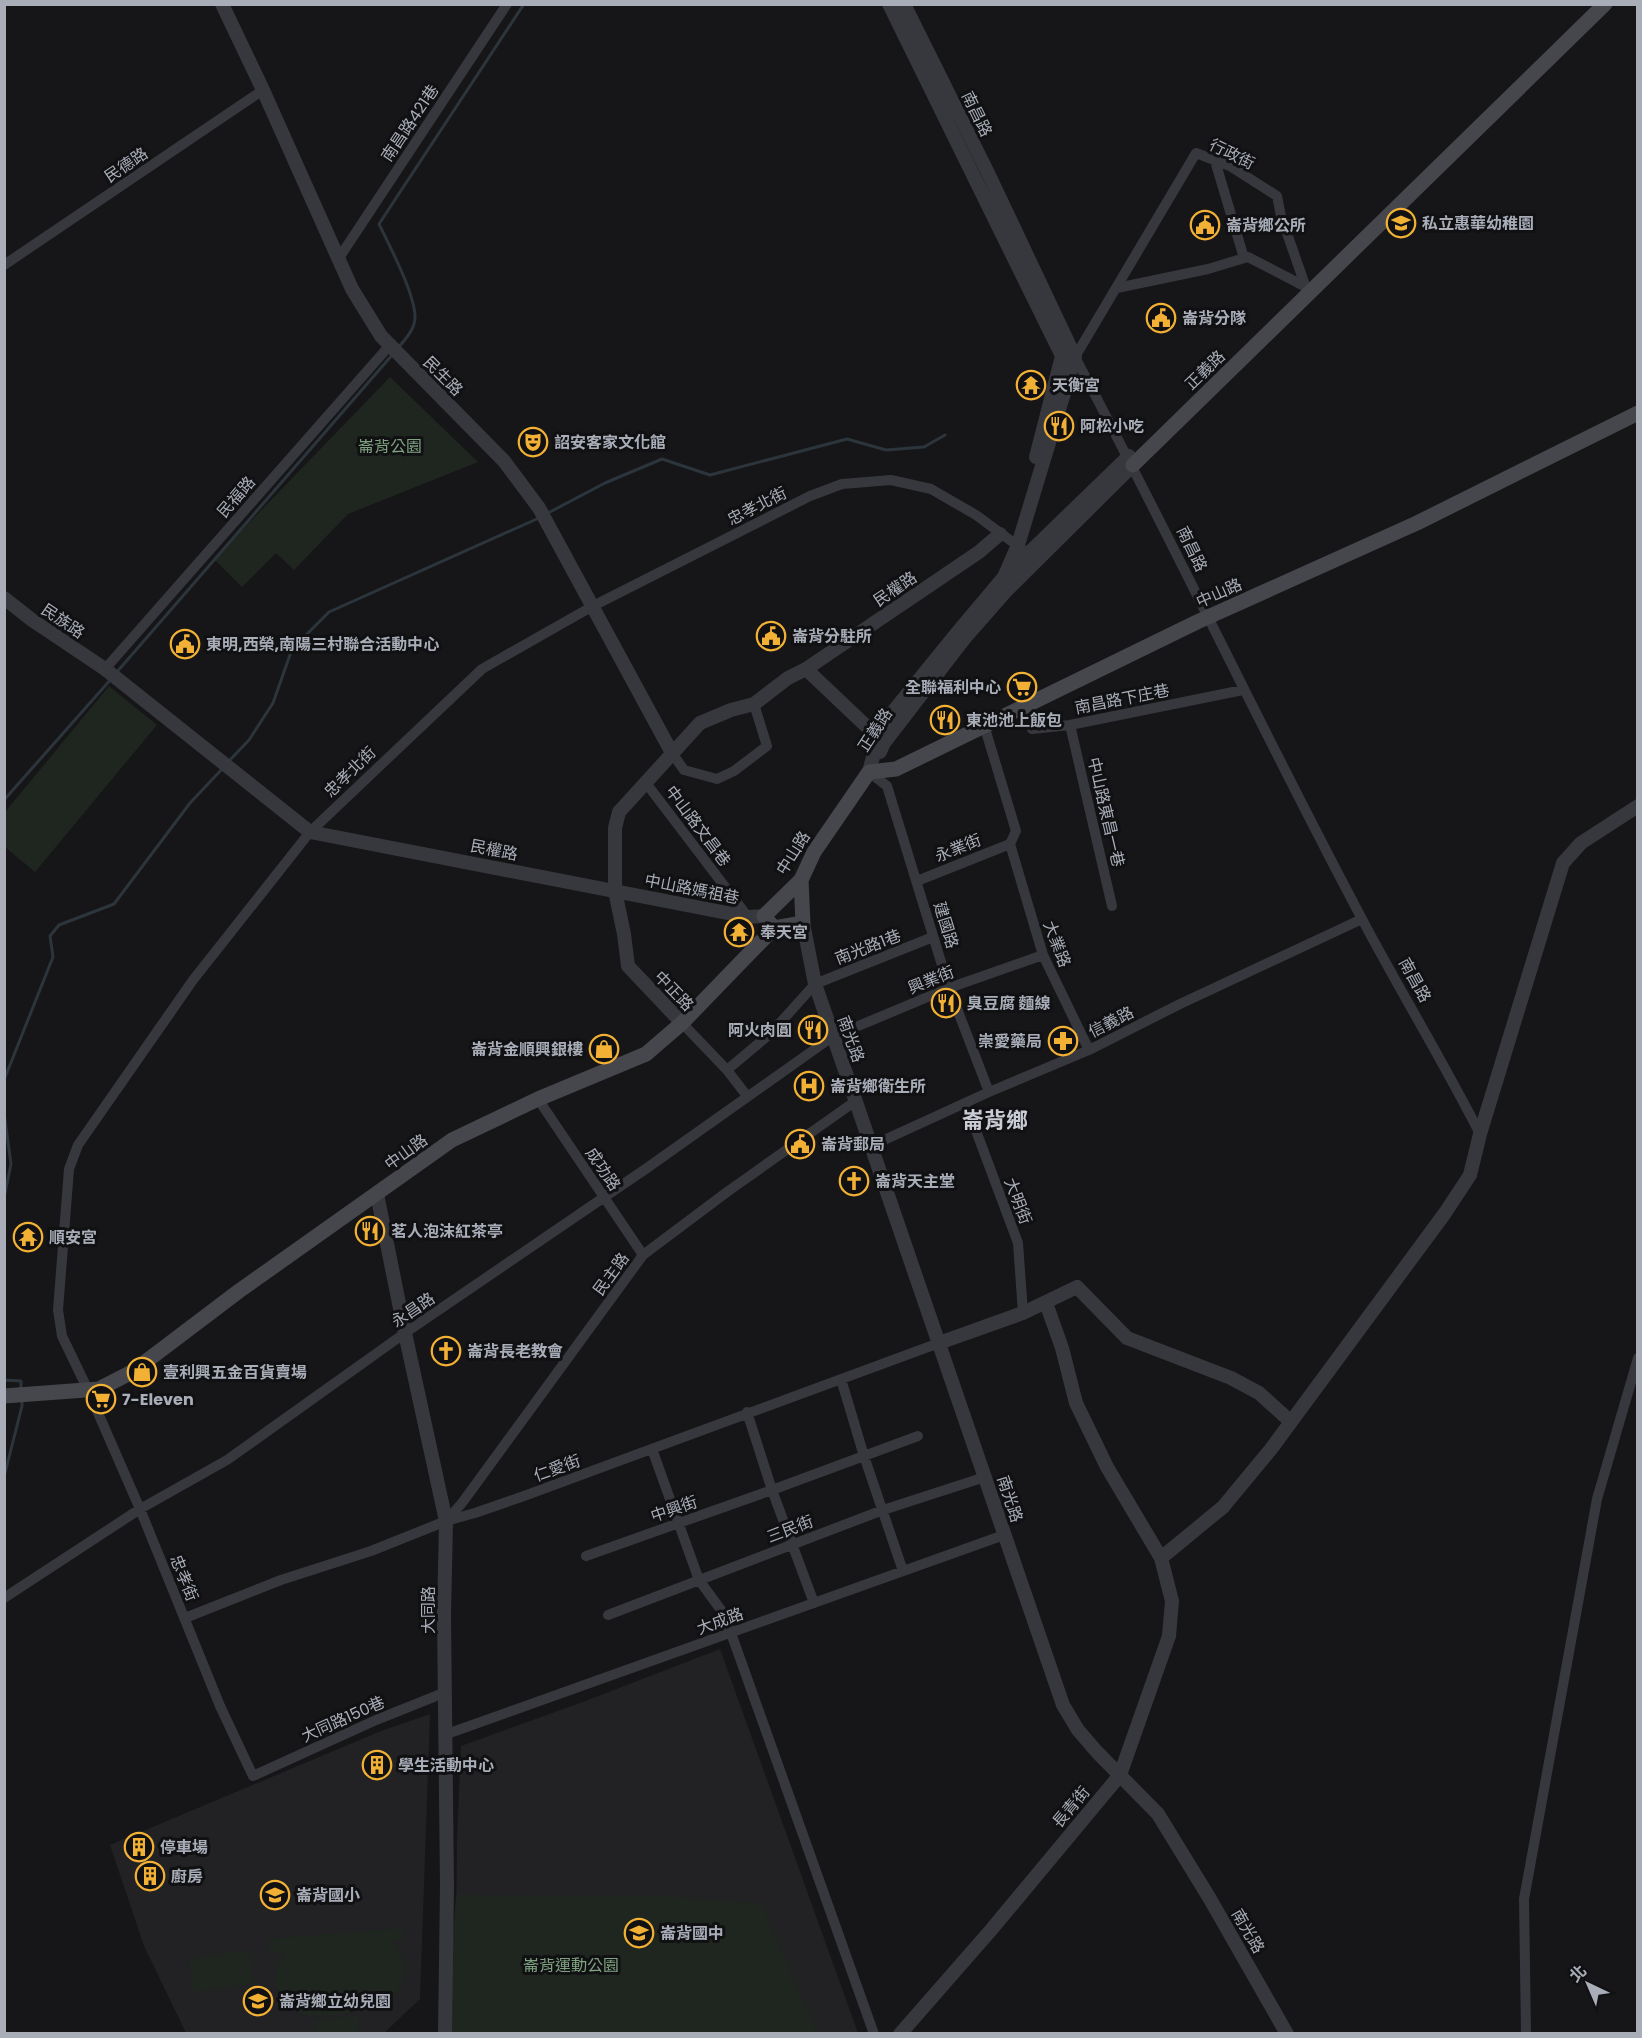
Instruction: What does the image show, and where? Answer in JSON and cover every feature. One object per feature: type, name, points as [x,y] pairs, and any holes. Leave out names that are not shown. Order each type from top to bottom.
[{"type":"main road","name":"正義路","points":[[1308,289],[1591,4]]},
{"type":"main road","name":"正義路","points":[[1131,460],[1605,4]]},
{"type":"main road","name":"中山路","points":[[764,916],[801,880],[814,852],[869,772],[896,769],[984,724],[1207,618],[1417,523],[1638,413]]},
{"type":"main road","points":[[764,916],[774,928],[803,923],[801,880]]},
{"type":"main road","name":"中山路","points":[[4,1396],[99,1389],[132,1372],[240,1291],[452,1140],[538,1099],[646,1054],[682,1023],[774,928]]},
{"type":"street","name":"民生路","points":[[222,4],[352,290],[381,336],[504,461],[539,508],[672,753]]},
{"type":"street","name":"南昌路421巷","points":[[339,258],[507,4]]},
{"type":"street","name":"南昌路","points":[[889,4],[1069,356],[1131,460],[1207,618],[1362,920],[1480,1134]]},
{"type":"street","name":"南昌路","points":[[904,4],[988,173],[1069,356]]},
{"type":"street","name":"民德路","points":[[4,265],[263,90]]},
{"type":"street","name":"行政街","points":[[1069,356],[1117,288],[1196,153],[1230,166],[1277,196],[1281,216],[1308,289]]},
{"type":"street","points":[[1215,161],[1244,258]]},
{"type":"street","points":[[1117,288],[1248,257],[1308,289]]},
{"type":"street","name":"民福路","points":[[105,669],[390,345]]},
{"type":"street","points":[[1005,583],[1027,553],[1069,356]]},
{"type":"street","name":"正義路","points":[[869,772],[881,741],[964,639],[1027,553],[1131,460]]},
{"type":"street","name":"忠孝北街","points":[[88,1390],[62,1336],[58,1310],[69,1169],[78,1145],[193,980],[310,832],[482,669],[593,606],[810,496],[842,484],[891,480],[931,489],[976,515],[1027,553]]},
{"type":"street","name":"民權路","points":[[105,669],[310,832],[615,891],[615,828],[619,812],[700,723],[731,710],[754,704],[788,678],[806,669],[979,552],[1000,534]]},
{"type":"street","name":"民族路","points":[[4,597],[32,620],[105,669]]},
{"type":"street","points":[[806,669],[881,741]]},
{"type":"street","name":"南昌路下庄巷","points":[[1023,706],[1032,729],[1070,725],[1244,690]]},
{"type":"street","points":[[672,753],[684,770],[717,779],[734,771],[766,746],[754,704]]},
{"type":"street","name":"大業路","points":[[984,724],[1016,831],[1010,844],[1043,955],[1089,1050]]},
{"type":"street","name":"中山路東昌一巷","points":[[1070,725],[1112,906]]},
{"type":"street","name":"建國路","points":[[869,772],[887,786],[949,988],[989,1092]]},
{"type":"street","name":"中山路文昌巷","points":[[646,783],[748,917]]},
{"type":"street","points":[[1161,1557],[1223,1507],[1271,1449],[1470,1175],[1480,1134],[1563,863],[1581,843],[1638,806]]},
{"type":"street","name":"永業街","points":[[917,881],[1010,844]]},
{"type":"street","name":"中山路媽祖巷","points":[[615,891],[748,917],[764,916]]},
{"type":"street","name":"中正路","points":[[615,891],[628,966],[727,1070],[747,1096]]},
{"type":"street","name":"信義路","points":[[871,1146],[989,1092],[1089,1050],[1180,1004],[1362,920]]},
{"type":"street","name":"南光路","points":[[803,923],[814,984],[1063,1705],[1078,1730],[1097,1752],[1158,1814],[1216,1908],[1287,2034]]},
{"type":"street","name":"南光路1巷","points":[[814,984],[933,937]]},
{"type":"street","name":"興業街","points":[[832,1036],[949,988],[1043,955]]},
{"type":"street","points":[[727,1070],[771,1033],[814,984]]},
{"type":"street","name":"永昌路","points":[[4,1598],[140,1509],[227,1460],[405,1333],[604,1198],[832,1036]]},
{"type":"street","name":"成功路","points":[[538,1099],[643,1255]]},
{"type":"street","name":"民主路","points":[[446,1521],[462,1503],[643,1255],[856,1102]]},
{"type":"street","name":"大明街","points":[[966,1104],[1018,1243],[1023,1313]]},
{"type":"street","name":"大同路","points":[[377,1194],[446,1521],[446,2034]]},
{"type":"street","points":[[939,1343],[1023,1313],[1077,1287],[1127,1338],[1231,1377],[1259,1393],[1290,1421]]},
{"type":"street","name":"長青街","points":[[900,2034],[991,1930],[1120,1775],[1169,1636],[1172,1601],[1161,1557],[1107,1467],[1076,1403],[1062,1348],[1047,1303]]},
{"type":"street","name":"仁愛街","points":[[185,1618],[280,1581],[371,1551],[446,1521],[475,1513],[939,1343]]},
{"type":"street","points":[[1526,2034],[1524,1899],[1597,1499],[1638,1358]]},
{"type":"street","points":[[841,1379],[903,1571]]},
{"type":"street","name":"忠孝街","points":[[88,1390],[140,1509],[220,1706],[253,1776]]},
{"type":"street","points":[[747,1413],[772,1490],[814,1603]]},
{"type":"street","points":[[772,1490],[918,1436]]},
{"type":"street","points":[[652,1449],[699,1580],[721,1610],[731,1633],[874,2034]]},
{"type":"street","name":"三民街","points":[[608,1615],[883,1510],[985,1477]]},
{"type":"street","name":"中興街","points":[[585,1556],[772,1490]]},
{"type":"street","points":[[462,1503],[475,1513]]},
{"type":"street","name":"大成路","points":[[447,1734],[1004,1535]]},
{"type":"street","name":"大同路150巷","points":[[253,1776],[376,1720],[446,1692]]},
{"type":"shaded area","name":"崙背國中","points":[[720,1649],[858,2033],[455,2033],[457,1839],[461,1746]]},
{"type":"shaded area","name":"崙背國小","points":[[430,1714],[420,1999],[384,2033],[186,2033],[144,1946],[110,1845],[381,1731]]},
{"type":"green space","name":"崙背公園","points":[[390,377],[478,462],[348,514],[294,570],[276,553],[242,587],[214,559]]},
{"type":"green space","points":[[109,686],[157,725],[35,872],[5,847],[5,812]]},
{"type":"green space","name":"崙背運動公園","points":[[456,1895],[662,1896],[761,1903],[817,2033],[451,2034],[450,1977]]},
{"type":"green space","points":[[403,1928],[404,1940],[392,1942],[400,1950],[404,1959],[404,1978],[394,1995],[386,2002],[362,2011],[308,2016],[288,2006],[277,1992],[275,1978],[284,1951],[270,1952],[269,1939]]},
{"type":"green space","points":[[249,1950],[253,1984],[193,1992],[189,1959]]},
{"type":"green space","points":[[358,2015],[360,2033],[315,2033],[314,2021]]},
{"type":"waterway","points":[[397,349],[414,325],[414,306],[401,270],[379,224],[524,4]]},
{"type":"waterway","points":[[116,673],[393,354]]},
{"type":"waterway","points":[[548,513],[605,483],[662,459],[710,475],[847,439],[886,450],[924,447],[945,435]]},
{"type":"waterway","points":[[229,761],[249,740],[273,703],[292,649],[329,612],[539,518]]},
{"type":"waterway","points":[[4,800],[112,678]]},
{"type":"waterway","points":[[4,1080],[53,957],[50,936],[59,925],[114,904],[190,803],[223,768]]},
{"type":"waterway","points":[[4,1113],[11,1164],[4,1198]]},
{"type":"waterway","points":[[4,1380],[21,1381],[21,1389]]},
{"type":"waterway","points":[[4,1477],[22,1399]]},
{"type":"place","name":"私立惠華幼稚園","points":[[1401,223]]},
{"type":"place","name":"崙背鄉公所","points":[[1205,225]]},
{"type":"place","name":"崙背分隊","points":[[1161,318]]},
{"type":"place","name":"天衡宮","points":[[1031,385]]},
{"type":"place","name":"阿松小吃","points":[[1059,426]]},
{"type":"place","name":"詔安客家文化館","points":[[533,442]]},
{"type":"place","name":"崙背分駐所","points":[[771,636]]},
{"type":"place","name":"東明,西榮,南陽三村聯合活動中心","points":[[185,644]]},
{"type":"place","name":"全聯福利中心","points":[[1022,687]]},
{"type":"place","name":"東池池上飯包","points":[[945,720]]},
{"type":"place","name":"奉天宮","points":[[739,932]]},
{"type":"place","name":"臭豆腐 麵線","points":[[946,1003]]},
{"type":"place","name":"阿火肉圓","points":[[813,1030]]},
{"type":"place","name":"崇愛藥局","points":[[1063,1041]]},
{"type":"place","name":"崙背金順興銀樓","points":[[604,1049]]},
{"type":"place","name":"崙背鄉衛生所","points":[[809,1086]]},
{"type":"place","name":"崙背郵局","points":[[800,1144]]},
{"type":"place","name":"崙背天主堂","points":[[854,1181]]},
{"type":"place","name":"茗人泡沫紅茶亭","points":[[370,1231]]},
{"type":"place","name":"順安宮","points":[[28,1237]]},
{"type":"place","name":"崙背長老教會","points":[[446,1351]]},
{"type":"place","name":"壹利興五金百貨賣場","points":[[142,1372]]},
{"type":"place","name":"7-Eleven","points":[[101,1399]]},
{"type":"place","name":"學生活動中心","points":[[377,1765]]},
{"type":"place","name":"停車場","points":[[139,1847]]},
{"type":"place","name":"廚房","points":[[150,1876]]},
{"type":"place","name":"崙背國小","points":[[275,1895]]},
{"type":"place","name":"崙背國中","points":[[639,1933]]},
{"type":"place","name":"崙背鄉立幼兒園","points":[[258,2001]]},
{"type":"district","name":"崙背鄉","points":[[995,1120]]}]
